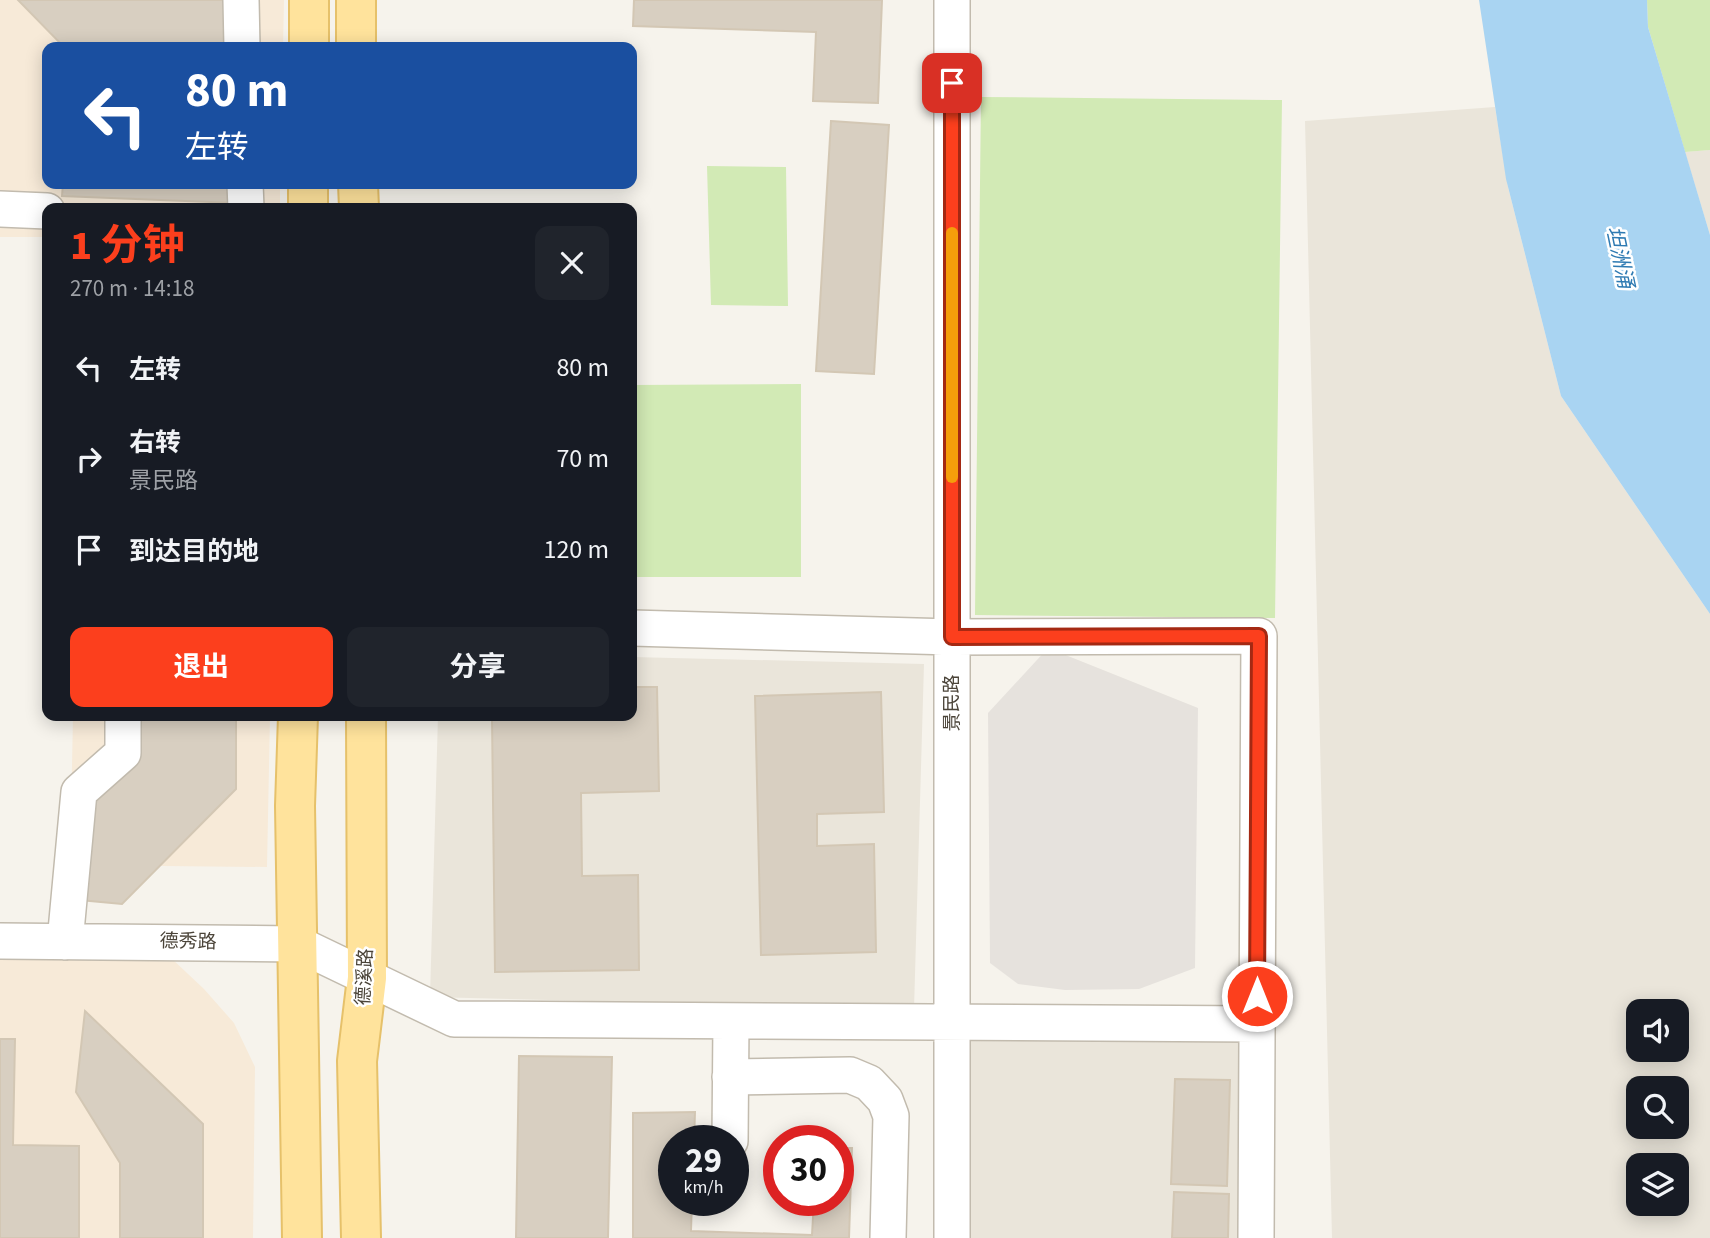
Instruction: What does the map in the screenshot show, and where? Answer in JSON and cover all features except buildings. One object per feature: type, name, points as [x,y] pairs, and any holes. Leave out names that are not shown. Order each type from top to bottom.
[{"type":"main road","points":[[309,0],[309,42]]},
{"type":"main road","points":[[356,0],[356,42]]},
{"type":"main road","points":[[298,721],[295,806],[302,1238]]},
{"type":"main road","name":"德溪路","points":[[361,1238],[357,1060],[367,978],[366,721]]},
{"type":"street","points":[[241,0],[242,42]]},
{"type":"street","name":"景民路","points":[[952,0],[952,1238]]},
{"type":"street","points":[[0,209],[42,211]]},
{"type":"street","points":[[637,628],[952,637],[1259,636],[1256,1238]]},
{"type":"street","points":[[65,942],[79,792],[123,752],[123,721]]},
{"type":"street","name":"德秀路","points":[[0,942],[298,944],[454,1019],[1257,1024]]},
{"type":"street","points":[[730,1125],[731,1021]]},
{"type":"street","points":[[730,1077],[850,1075],[869,1083],[885,1100],[891,1116],[888,1238]]},
{"type":"shaded area","points":[[0,0],[284,0],[283,42],[42,42],[42,189],[280,189],[280,203],[42,203],[42,237],[0,237]]},
{"type":"shaded area","points":[[1495,107],[1508,187],[1561,396],[1710,614],[1710,1238],[1332,1238],[1305,121]]},
{"type":"shaded area","points":[[1710,150],[1710,235],[1685,152]]},
{"type":"shaded area","points":[[1048,648],[1198,708],[1195,968],[1139,989],[1065,990],[1018,984],[990,963],[988,713]]},
{"type":"shaded area","points":[[637,657],[924,664],[914,1009],[430,997],[438,721],[637,721]]},
{"type":"shaded area","points":[[73,721],[270,721],[267,867],[70,865]]},
{"type":"shaded area","points":[[0,941],[154,942],[204,989],[234,1023],[255,1067],[253,1238],[0,1238]]},
{"type":"shaded area","points":[[953,1024],[1257,1024],[1256,1238],[952,1238]]},
{"type":"green space","points":[[1647,0],[1710,0],[1710,150],[1685,152],[1648,27]]},
{"type":"green space","points":[[981,97],[1282,100],[1275,618],[975,615]]},
{"type":"green space","points":[[707,166],[786,167],[788,306],[711,305]]},
{"type":"green space","points":[[801,384],[801,577],[637,577],[637,385]]},
{"type":"water","name":"坦洲涌","points":[[1479,0],[1647,0],[1648,27],[1710,235],[1710,614],[1561,396],[1506,179]]},
{"type":"slow traffic","points":[[952,233],[952,477]]},
{"type":"route","points":[[952,83],[952,637],[1259,636],[1257,996]]}]
